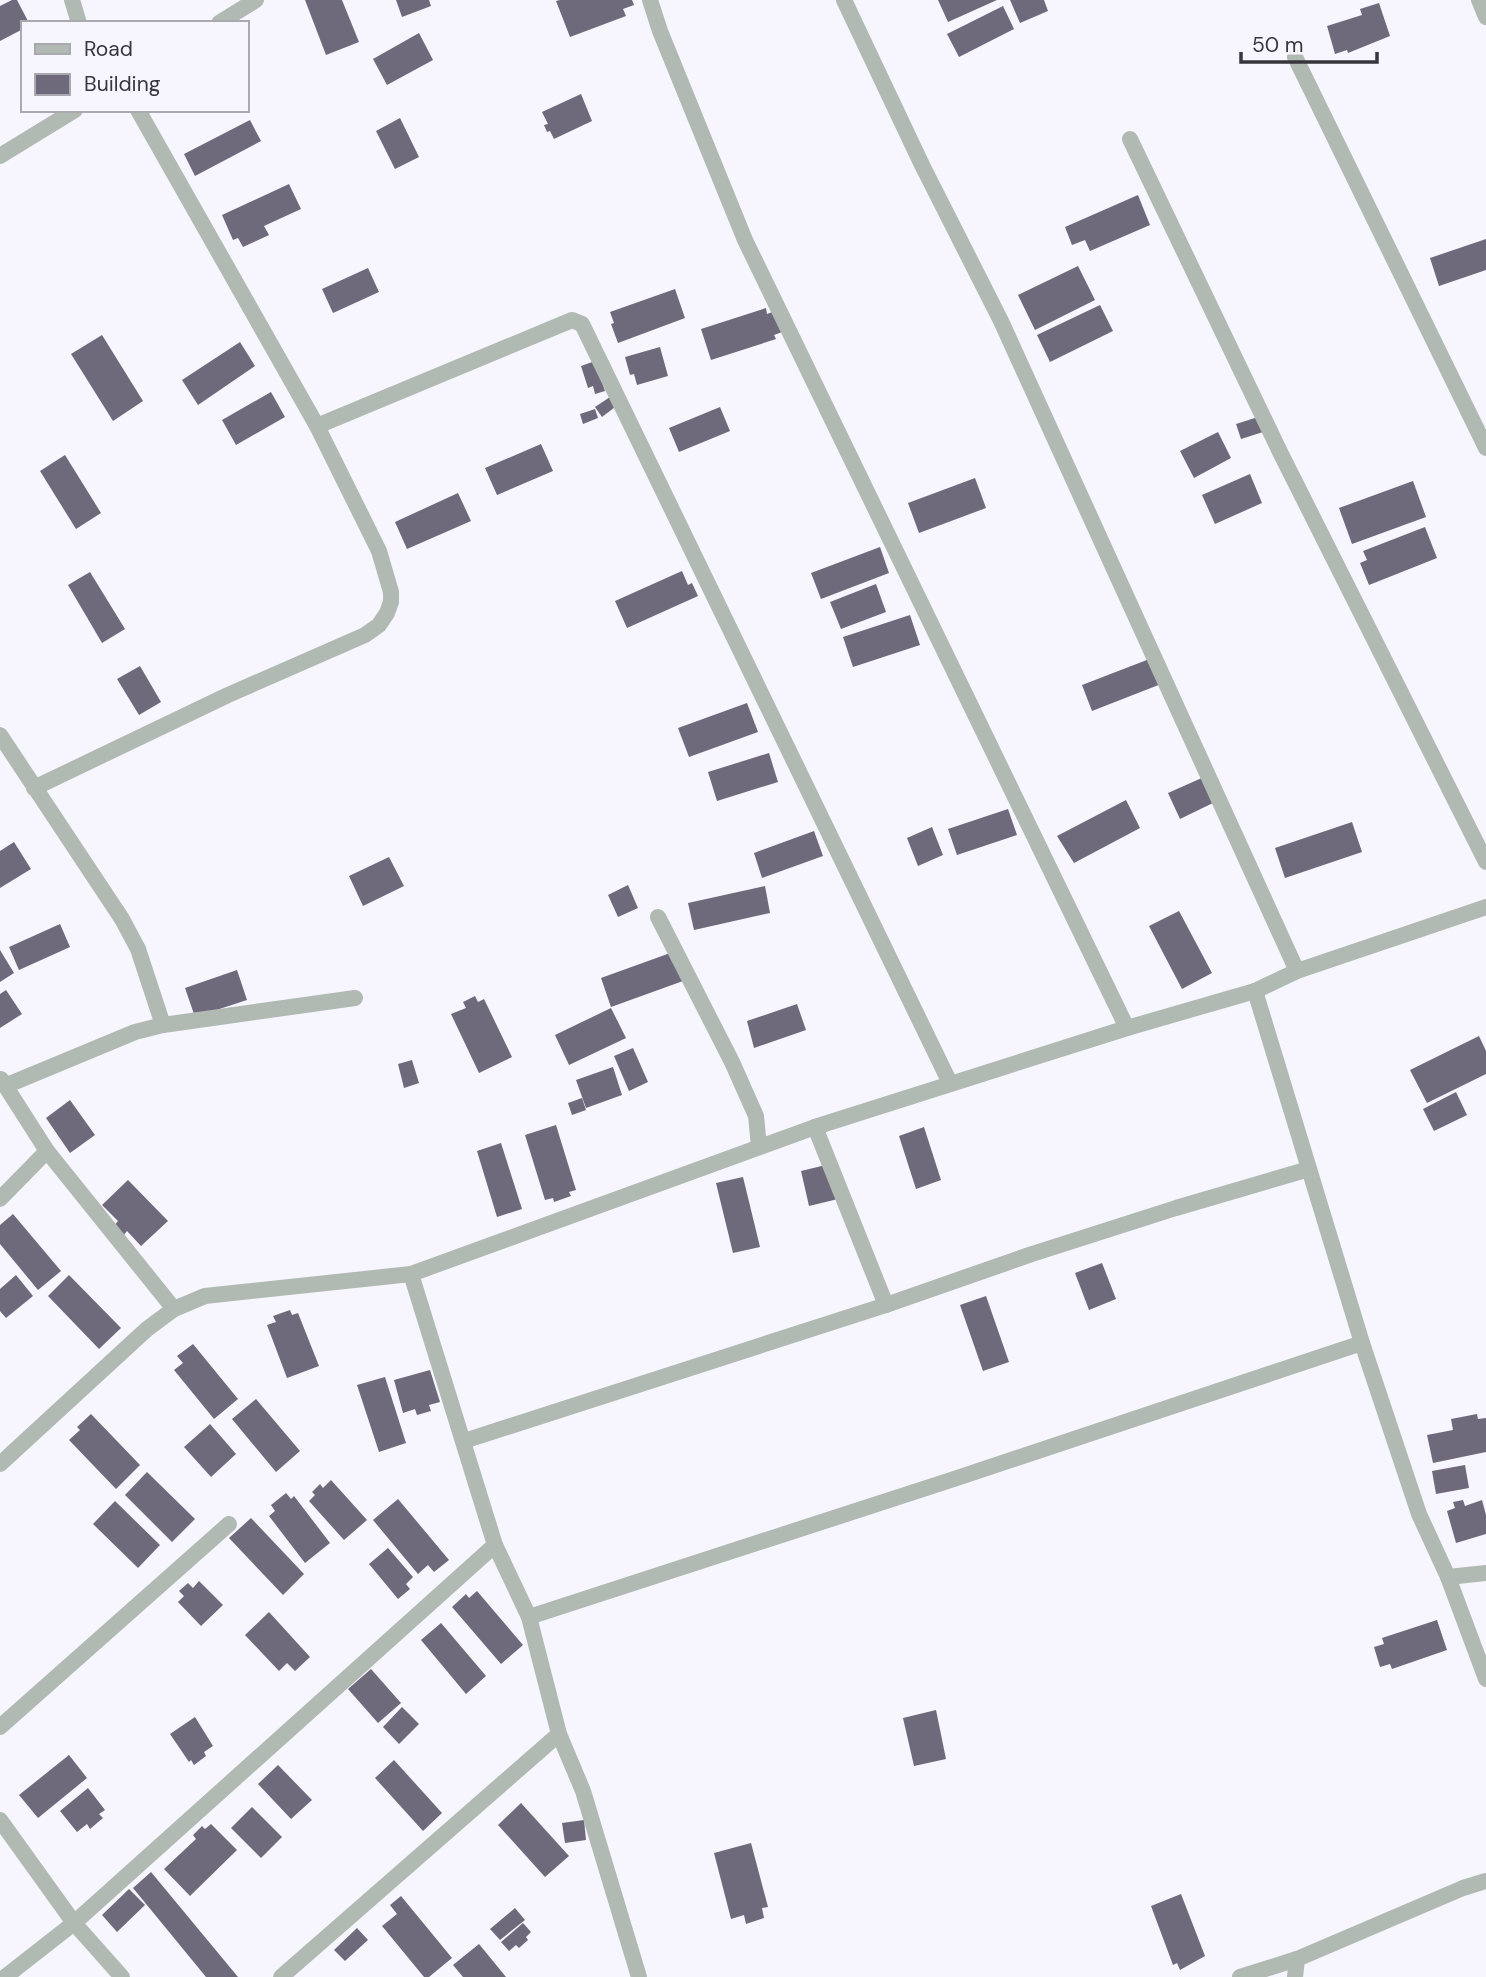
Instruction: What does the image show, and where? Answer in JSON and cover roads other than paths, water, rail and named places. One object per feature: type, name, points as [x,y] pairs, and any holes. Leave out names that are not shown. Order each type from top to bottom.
[{"type":"street","points":[[72,0],[78,21]]},
{"type":"street","points":[[222,21],[256,0]]},
{"type":"street","points":[[650,0],[660,31],[745,240],[1127,1028]]},
{"type":"street","points":[[844,0],[922,165],[1001,321],[1297,971]]},
{"type":"street","points":[[1479,0],[1486,17]]},
{"type":"street","points":[[1295,57],[1486,448]]},
{"type":"street","points":[[0,156],[72,112]]},
{"type":"street","points":[[34,788],[228,695],[365,635],[379,625],[387,613],[391,592],[379,551],[317,426],[139,112]]},
{"type":"street","points":[[1130,139],[1280,452],[1486,862]]},
{"type":"street","points":[[317,426],[572,320],[582,324],[950,1083]]},
{"type":"street","points":[[0,735],[122,919],[138,949],[163,1025]]},
{"type":"street","points":[[0,1464],[126,1347],[174,1310],[205,1296],[411,1274],[815,1126],[1127,1028],[1255,991],[1297,971],[1486,907]]},
{"type":"street","points":[[658,917],[756,1116],[760,1147]]},
{"type":"street","points":[[1255,991],[1362,1343],[1419,1514],[1448,1577],[1486,1679]]},
{"type":"street","points":[[174,1310],[47,1151],[3,1082],[135,1032],[163,1025],[355,998]]},
{"type":"street","points":[[815,1126],[886,1305]]},
{"type":"street","points":[[0,1199],[47,1151]]},
{"type":"street","points":[[464,1441],[886,1305],[1032,1254],[1309,1169]]},
{"type":"street","points":[[411,1274],[495,1545],[529,1616],[559,1734],[583,1791],[639,1977]]},
{"type":"street","points":[[529,1616],[1362,1343]]},
{"type":"street","points":[[0,1727],[229,1524]]},
{"type":"street","points":[[5,1977],[74,1923],[495,1545]]},
{"type":"street","points":[[1448,1577],[1486,1573]]},
{"type":"street","points":[[281,1977],[559,1734]]},
{"type":"street","points":[[0,1820],[74,1923],[122,1977]]},
{"type":"street","points":[[1240,1977],[1297,1959],[1463,1888],[1486,1881]]},
{"type":"street","points":[[1295,1977],[1297,1959]]}]
